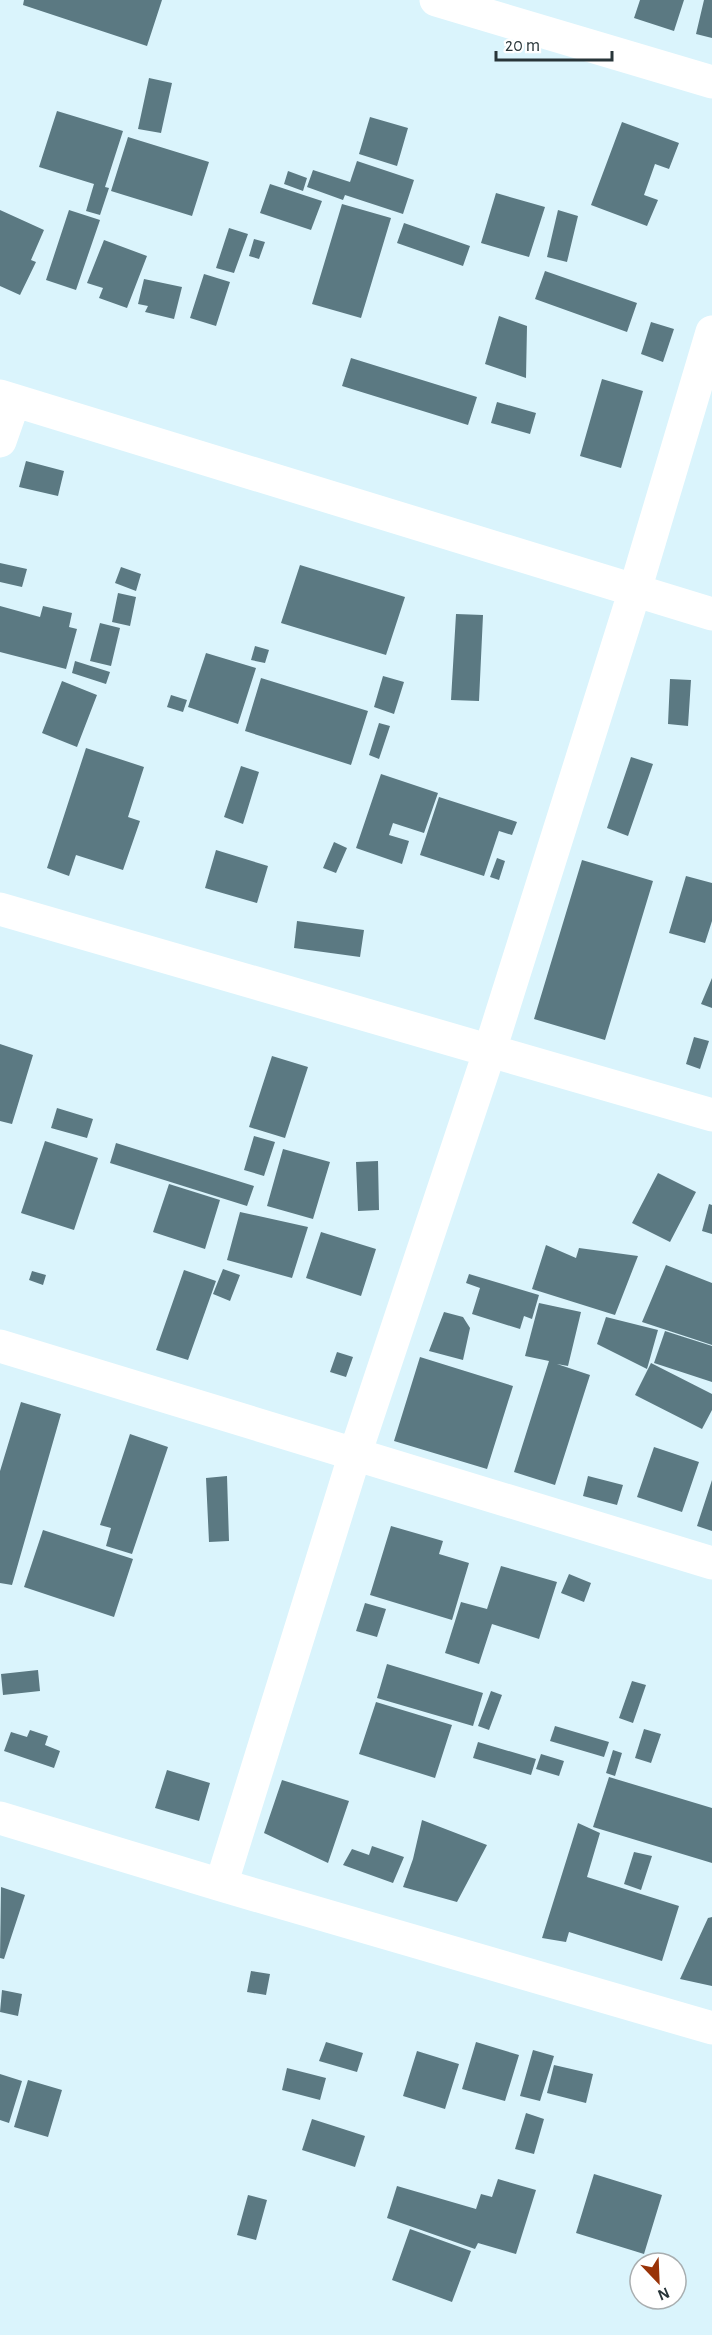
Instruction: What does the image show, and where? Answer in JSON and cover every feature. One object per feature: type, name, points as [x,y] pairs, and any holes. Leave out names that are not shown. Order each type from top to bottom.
[{"type":"street","points":[[436,0],[712,82]]},
{"type":"street","points":[[221,1885],[355,1454],[490,1050],[635,590],[712,332]]},
{"type":"street","points":[[0,441],[7,398],[712,614]]},
{"type":"street","points":[[0,909],[712,1115]]},
{"type":"street","points":[[0,1346],[712,1563]]},
{"type":"street","points":[[0,1818],[712,2028]]},
{"type":"building","points":[[24,0],[162,0],[147,46],[23,5]]},
{"type":"building","points":[[640,0],[684,0],[674,31],[634,18]]},
{"type":"building","points":[[704,0],[712,0],[712,38],[696,34]]},
{"type":"building","points":[[149,78],[172,83],[161,133],[138,129]]},
{"type":"building","points":[[57,111],[123,131],[105,187],[109,188],[100,215],[86,211],[94,184],[39,167]]},
{"type":"building","points":[[370,117],[408,128],[397,166],[359,154]]},
{"type":"building","points":[[622,122],[679,143],[669,169],[655,164],[644,195],[658,200],[647,226],[591,205]]},
{"type":"building","points":[[128,137],[209,162],[192,216],[111,191]]},
{"type":"building","points":[[357,161],[414,180],[403,214],[345,195],[343,200],[307,187],[313,170],[350,182]]},
{"type":"building","points":[[288,171],[307,178],[303,191],[284,184]]},
{"type":"building","points":[[270,184],[322,201],[311,230],[260,213]]},
{"type":"building","points":[[496,193],[545,207],[529,257],[481,243]]},
{"type":"building","points":[[342,204],[391,218],[361,318],[312,304]]},
{"type":"building","points":[[0,210],[44,230],[31,260],[36,262],[20,295],[0,286]]},
{"type":"building","points":[[69,210],[100,220],[76,290],[46,280]]},
{"type":"building","points":[[558,210],[578,216],[567,262],[547,257]]},
{"type":"building","points":[[404,223],[470,246],[463,266],[397,243]]},
{"type":"building","points":[[229,228],[248,234],[234,273],[216,268]]},
{"type":"building","points":[[254,239],[265,242],[259,259],[249,256]]},
{"type":"building","points":[[104,240],[147,256],[127,308],[99,298],[103,288],[87,283]]},
{"type":"building","points":[[545,271],[637,303],[627,332],[535,299]]},
{"type":"building","points":[[204,274],[230,282],[216,326],[190,318]]},
{"type":"building","points":[[144,279],[182,287],[174,319],[145,312],[148,306],[138,304]]},
{"type":"building","points":[[499,316],[527,326],[526,378],[485,364]]},
{"type":"building","points":[[651,322],[674,329],[663,362],[641,354]]},
{"type":"building","points":[[351,358],[477,397],[468,425],[342,386]]},
{"type":"building","points":[[602,379],[643,391],[621,468],[580,456]]},
{"type":"building","points":[[497,402],[536,413],[530,434],[491,423]]},
{"type":"building","points":[[26,461],[64,471],[58,496],[19,487]]},
{"type":"building","points":[[0,563],[27,569],[22,587],[0,582]]},
{"type":"building","points":[[300,565],[405,597],[386,655],[281,623]]},
{"type":"building","points":[[121,567],[141,574],[136,591],[115,583]]},
{"type":"building","points":[[118,593],[136,597],[130,626],[112,622]]},
{"type":"building","points":[[0,606],[40,617],[43,606],[72,613],[69,627],[77,629],[66,669],[0,652]]},
{"type":"building","points":[[456,614],[483,615],[479,701],[451,700]]},
{"type":"building","points":[[100,623],[120,628],[111,666],[90,661]]},
{"type":"building","points":[[255,646],[269,650],[265,663],[251,660]]},
{"type":"building","points":[[206,653],[256,668],[238,724],[188,707]]},
{"type":"building","points":[[75,661],[110,672],[106,684],[72,673]]},
{"type":"building","points":[[383,676],[404,682],[394,714],[374,707]]},
{"type":"building","points":[[261,678],[368,711],[351,765],[245,731]]},
{"type":"building","points":[[670,679],[691,680],[688,726],[668,724]]},
{"type":"building","points":[[62,681],[97,695],[77,747],[42,733]]},
{"type":"building","points":[[171,695],[187,700],[183,712],[167,707]]},
{"type":"building","points":[[379,723],[390,726],[379,759],[369,755]]},
{"type":"building","points":[[86,748],[144,767],[128,817],[140,821],[123,870],[76,855],[69,876],[47,868]]},
{"type":"building","points":[[631,757],[653,764],[628,836],[607,828]]},
{"type":"building","points":[[241,766],[259,772],[243,824],[224,817]]},
{"type":"building","points":[[381,774],[438,793],[424,833],[393,823],[389,835],[409,841],[402,864],[356,848]]},
{"type":"building","points":[[439,797],[517,822],[512,835],[499,831],[484,876],[420,855]]},
{"type":"building","points":[[334,842],[347,848],[336,873],[323,868]]},
{"type":"building","points":[[216,850],[268,866],[257,903],[205,888]]},
{"type":"building","points":[[497,858],[505,861],[499,880],[490,877]]},
{"type":"building","points":[[582,860],[653,881],[605,1040],[534,1019]]},
{"type":"building","points":[[686,876],[712,883],[712,921],[705,943],[669,933]]},
{"type":"building","points":[[297,921],[364,930],[360,957],[294,948]]},
{"type":"building","points":[[712,978],[712,1008],[701,1004]]},
{"type":"building","points":[[694,1037],[709,1041],[700,1069],[686,1064]]},
{"type":"building","points":[[0,1044],[33,1055],[12,1124],[0,1121]]},
{"type":"building","points":[[272,1056],[308,1067],[285,1138],[249,1127]]},
{"type":"building","points":[[57,1108],[93,1119],[87,1138],[51,1128]]},
{"type":"building","points":[[254,1136],[275,1142],[264,1176],[244,1170]]},
{"type":"building","points":[[45,1141],[98,1158],[74,1230],[21,1213]]},
{"type":"building","points":[[116,1143],[254,1186],[247,1206],[110,1163]]},
{"type":"building","points":[[283,1149],[330,1162],[313,1219],[267,1206]]},
{"type":"building","points":[[378,1161],[379,1210],[358,1211],[356,1162]]},
{"type":"building","points":[[658,1173],[696,1192],[670,1242],[632,1223]]},
{"type":"building","points":[[169,1184],[220,1200],[205,1249],[153,1232]]},
{"type":"building","points":[[709,1204],[712,1205],[712,1234],[702,1231]]},
{"type":"building","points":[[240,1212],[308,1227],[292,1278],[227,1260]]},
{"type":"building","points":[[321,1232],[376,1249],[361,1296],[306,1278]]},
{"type":"building","points":[[546,1245],[576,1258],[579,1248],[638,1256],[615,1315],[532,1289]]},
{"type":"building","points":[[666,1265],[712,1283],[712,1345],[642,1322]]},
{"type":"building","points":[[223,1269],[240,1275],[230,1301],[213,1294]]},
{"type":"building","points":[[184,1270],[216,1281],[188,1360],[156,1350]]},
{"type":"building","points":[[32,1271],[46,1275],[43,1285],[29,1280]]},
{"type":"building","points":[[469,1274],[539,1295],[532,1319],[524,1316],[520,1329],[472,1314],[480,1288],[466,1283]]},
{"type":"building","points":[[539,1303],[581,1312],[568,1366],[557,1364],[590,1375],[555,1485],[514,1472],[549,1361],[525,1356]]},
{"type":"building","points":[[444,1312],[463,1317],[470,1328],[463,1360],[429,1351]]},
{"type":"building","points":[[606,1317],[658,1330],[647,1369],[597,1344]]},
{"type":"building","points":[[665,1331],[712,1346],[712,1382],[654,1363]]},
{"type":"building","points":[[337,1352],[353,1357],[346,1377],[330,1372]]},
{"type":"building","points":[[420,1357],[513,1386],[487,1469],[394,1441]]},
{"type":"building","points":[[651,1363],[712,1394],[712,1410],[702,1429],[635,1395]]},
{"type":"building","points":[[21,1402],[61,1414],[12,1585],[0,1583],[0,1471]]},
{"type":"building","points":[[130,1434],[168,1447],[132,1554],[106,1546],[111,1528],[100,1525]]},
{"type":"building","points":[[654,1447],[699,1462],[682,1512],[637,1497]]},
{"type":"building","points":[[227,1476],[229,1541],[209,1542],[206,1478]]},
{"type":"building","points":[[588,1476],[623,1485],[617,1505],[583,1496]]},
{"type":"building","points":[[712,1480],[712,1531],[697,1526]]},
{"type":"building","points":[[391,1526],[443,1541],[439,1554],[469,1563],[452,1620],[370,1595]]},
{"type":"building","points":[[43,1530],[133,1559],[114,1617],[24,1587]]},
{"type":"building","points":[[501,1566],[557,1582],[539,1639],[492,1624],[479,1664],[445,1653],[461,1602],[487,1609]]},
{"type":"building","points":[[569,1574],[591,1583],[584,1602],[561,1593]]},
{"type":"building","points":[[365,1603],[386,1609],[377,1637],[356,1631]]},
{"type":"building","points":[[387,1664],[483,1693],[473,1726],[377,1698]]},
{"type":"building","points":[[38,1670],[40,1691],[3,1695],[1,1674]]},
{"type":"building","points":[[632,1681],[646,1685],[633,1723],[619,1718]]},
{"type":"building","points":[[491,1691],[502,1695],[489,1730],[478,1726]]},
{"type":"building","points":[[376,1702],[452,1725],[435,1778],[359,1754]]},
{"type":"building","points":[[555,1726],[609,1742],[604,1757],[550,1741]]},
{"type":"building","points":[[644,1729],[661,1734],[651,1763],[635,1758]]},
{"type":"building","points":[[30,1730],[48,1736],[45,1745],[60,1751],[54,1768],[4,1751],[11,1732],[27,1737]]},
{"type":"building","points":[[478,1742],[536,1759],[531,1775],[473,1758]]},
{"type":"building","points":[[613,1750],[622,1753],[615,1776],[606,1773]]},
{"type":"building","points":[[541,1754],[564,1761],[559,1776],[536,1769]]},
{"type":"building","points":[[167,1770],[210,1783],[199,1821],[155,1808]]},
{"type":"building","points":[[609,1777],[712,1808],[712,1863],[593,1827]]},
{"type":"building","points":[[282,1780],[349,1801],[328,1863],[264,1833]]},
{"type":"building","points":[[422,1820],[487,1845],[457,1902],[403,1887],[413,1859]]},
{"type":"building","points":[[578,1823],[600,1833],[587,1877],[679,1906],[662,1961],[569,1932],[566,1942],[542,1938]]},
{"type":"building","points":[[372,1846],[404,1857],[393,1883],[343,1865],[352,1849],[369,1855]]},
{"type":"building","points":[[634,1852],[652,1856],[641,1890],[624,1884]]},
{"type":"building","points":[[1,1887],[25,1895],[4,1959],[0,1958]]},
{"type":"building","points":[[712,1917],[712,1986],[680,1979],[708,1918]]},
{"type":"building","points":[[251,1971],[270,1974],[266,1995],[247,1992]]},
{"type":"building","points":[[2,1990],[22,1994],[18,2016],[0,2012]]},
{"type":"building","points":[[326,2042],[363,2053],[357,2072],[319,2061]]},
{"type":"building","points":[[476,2042],[519,2055],[505,2101],[462,2089]]},
{"type":"building","points":[[533,2050],[554,2056],[540,2101],[520,2096]]},
{"type":"building","points":[[417,2051],[459,2064],[445,2109],[403,2096]]},
{"type":"building","points":[[554,2065],[593,2074],[586,2103],[547,2093]]},
{"type":"building","points":[[287,2068],[326,2078],[320,2100],[282,2090]]},
{"type":"building","points":[[0,2074],[22,2081],[9,2123],[0,2120]]},
{"type":"building","points":[[28,2080],[62,2090],[48,2137],[14,2127]]},
{"type":"building","points":[[526,2113],[544,2119],[534,2154],[515,2149]]},
{"type":"building","points":[[312,2119],[365,2136],[355,2167],[302,2150]]},
{"type":"building","points":[[594,2174],[662,2195],[645,2251],[634,2251],[576,2233]]},
{"type":"building","points":[[498,2179],[536,2190],[516,2254],[478,2243],[475,2249],[387,2218],[397,2186],[476,2209],[481,2194],[492,2197]]},
{"type":"building","points":[[248,2195],[267,2200],[256,2240],[237,2235]]},
{"type":"building","points":[[410,2229],[471,2251],[452,2302],[392,2280]]}]
